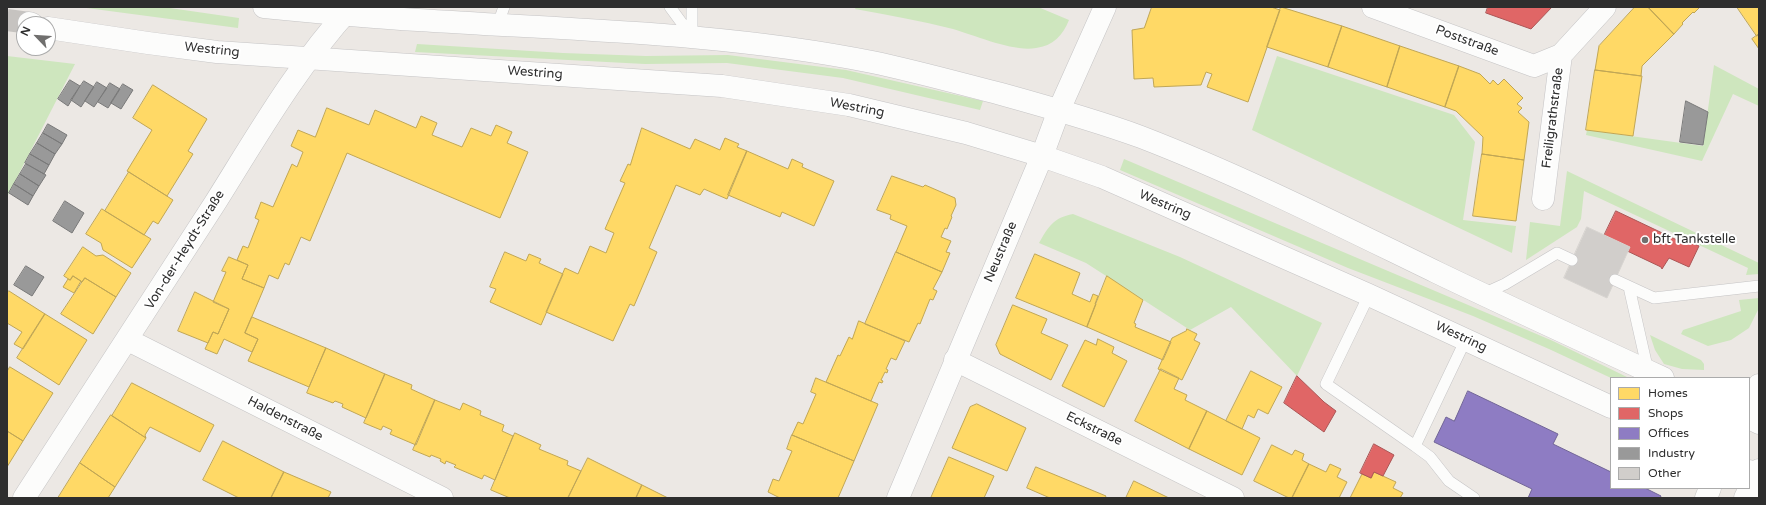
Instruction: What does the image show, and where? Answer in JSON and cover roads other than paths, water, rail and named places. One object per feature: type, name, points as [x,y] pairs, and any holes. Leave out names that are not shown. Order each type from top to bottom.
[{"type":"main road","points":[[264,7],[495,18],[692,38],[802,50],[871,62],[935,76],[1059,110],[1139,136],[1276,194],[1482,294],[1655,375]]},
{"type":"main road","points":[[458,7],[495,18]]},
{"type":"main road","name":"Neustraße","points":[[898,498],[1042,156],[1059,110],[1105,7]]},
{"type":"main road","name":"Poststraße","points":[[1373,7],[1534,66],[1561,55]]},
{"type":"main road","name":"Freiligrathstraße","points":[[1543,199],[1561,55],[1605,7]]},
{"type":"main road","name":"Von-der-Heydt-Straße","points":[[24,498],[128,340],[308,58],[348,11]]},
{"type":"main road","name":"Westring","points":[[56,28],[148,43],[218,52],[722,86],[849,105],[966,133],[1042,156],[1116,183],[1369,295],[1610,407]]},
{"type":"main road","name":"Haldenstraße","points":[[128,340],[442,498]]},
{"type":"main road","name":"Eckstraße","points":[[956,360],[1233,498]]},
{"type":"main road","points":[[1750,403],[1759,385]]},
{"type":"main road","points":[[1750,418],[1759,423]]},
{"type":"main road","points":[[1750,487],[1756,473]]},
{"type":"lane","points":[[670,7],[692,38]]},
{"type":"lane","points":[[692,7],[692,38]]},
{"type":"lane","points":[[1482,294],[1505,284],[1557,253],[1572,260]]},
{"type":"lane","points":[[1615,280],[1654,298],[1759,286]]},
{"type":"lane","points":[[1629,287],[1655,375]]},
{"type":"lane","points":[[1369,295],[1326,384],[1430,457],[1449,481],[1474,498]]},
{"type":"lane","points":[[1415,446],[1466,339]]},
{"type":"tunnel","points":[[7,20],[16,21]]},
{"type":"place","name":"bft Tankstelle","points":[[1645,240]]}]
